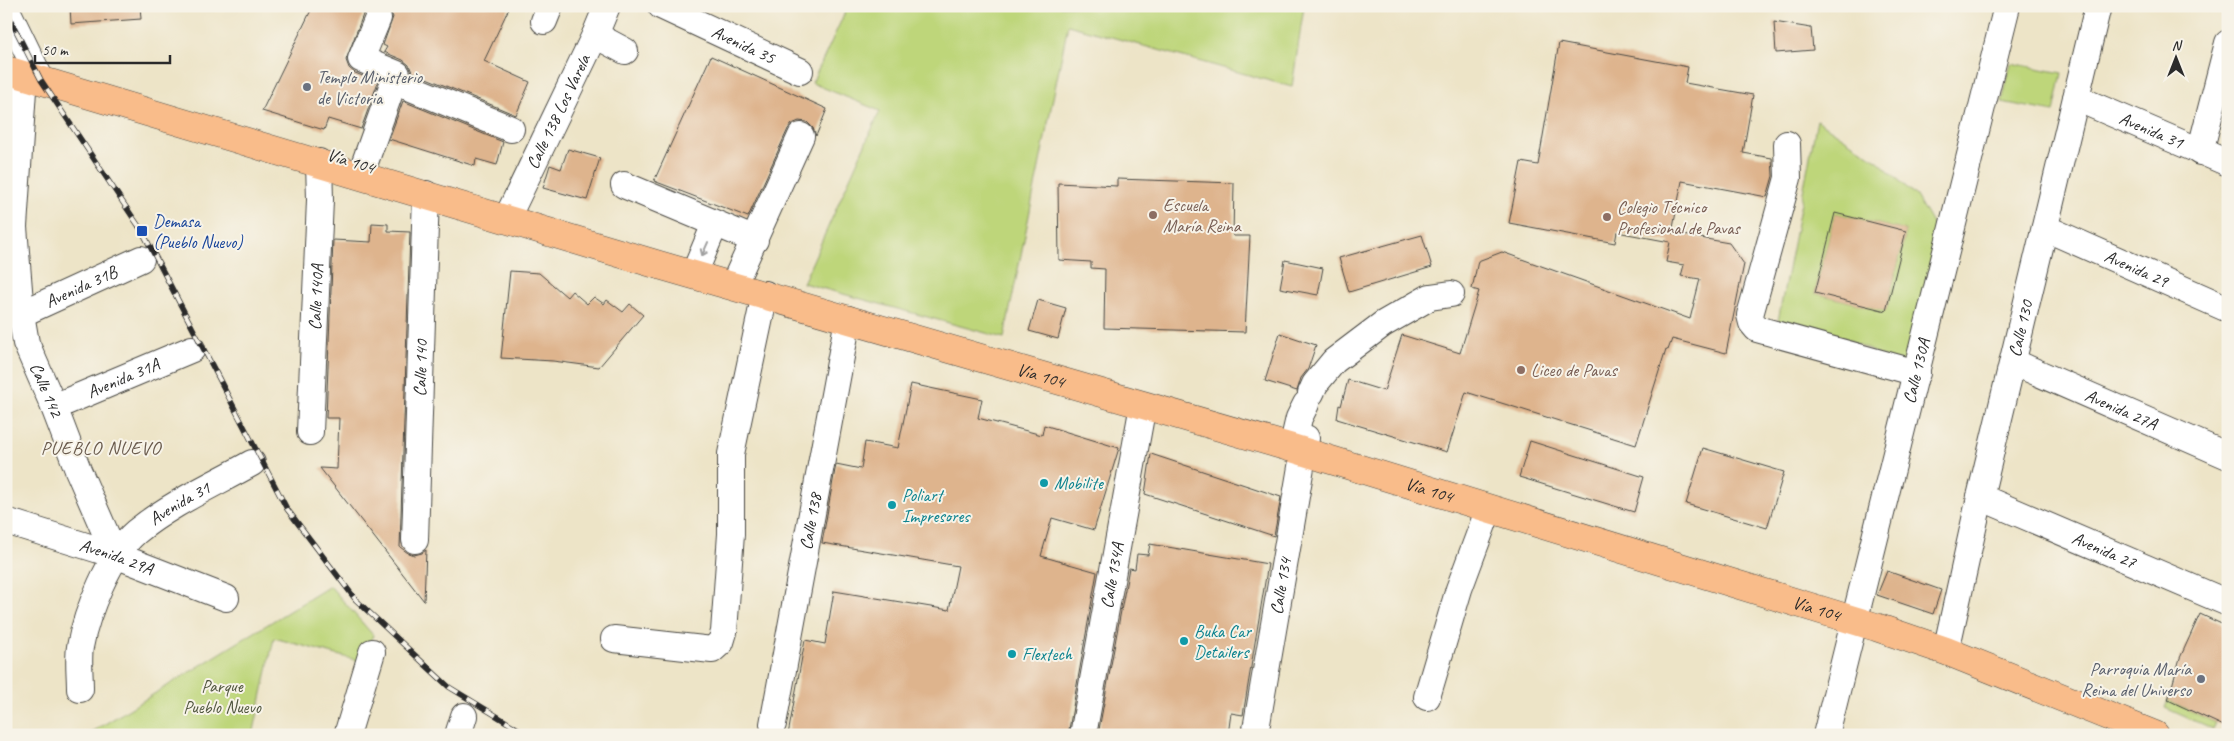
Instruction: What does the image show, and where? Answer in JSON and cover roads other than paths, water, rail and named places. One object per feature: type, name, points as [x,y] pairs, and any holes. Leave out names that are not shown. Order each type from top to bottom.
[{"type":"main road","name":"Vía 104","points":[[22,68],[319,162],[426,194],[509,214]]},
{"type":"main road","name":"Vía 104","points":[[22,68],[364,165],[733,286],[1300,446],[1491,510],[1856,621],[1946,651],[2149,734]]},
{"type":"street","name":"Calle 138 Los Varela","points":[[509,214],[595,35],[607,6]]},
{"type":"street","name":"Avenida 35","points":[[661,6],[800,70]]},
{"type":"street","name":"Calle 130A","points":[[1826,735],[1856,621],[2007,6]]},
{"type":"street","name":"Calle 130","points":[[1946,651],[1980,497],[2098,6]]},
{"type":"street","points":[[6,8],[22,68]]},
{"type":"street","points":[[364,165],[397,74],[361,59],[378,18]]},
{"type":"street","points":[[595,35],[625,51]]},
{"type":"street","points":[[2200,152],[2228,43]]},
{"type":"street","name":"Calle 142","points":[[22,68],[14,227],[21,314],[16,342],[54,407],[78,470],[115,555]]},
{"type":"street","points":[[394,81],[511,130]]},
{"type":"street","name":"Avenida 31","points":[[2076,98],[2228,164]]},
{"type":"street","points":[[733,286],[800,136]]},
{"type":"street","points":[[1787,144],[1788,178],[1750,315],[1752,324],[1757,328],[1917,373]]},
{"type":"street","name":"Calle 140A","points":[[310,432],[320,200],[319,162]]},
{"type":"street","points":[[624,185],[755,240]]},
{"type":"street","name":"Calle 140","points":[[415,540],[426,194]]},
{"type":"street","points":[[694,274],[716,224]]},
{"type":"street","name":"Avenida 29","points":[[2045,228],[2228,309]]},
{"type":"street","name":"Avenida 31B","points":[[21,314],[141,259]]},
{"type":"street","points":[[614,639],[712,650],[721,642],[724,632],[731,534],[731,454],[765,294]]},
{"type":"street","name":"Calle 134","points":[[1255,735],[1300,446],[1299,418],[1315,384],[1334,362],[1383,324],[1430,298],[1450,294]]},
{"type":"street","name":"Calle 138","points":[[773,724],[848,319]]},
{"type":"street","name":"Avenida 31A","points":[[54,407],[192,350]]},
{"type":"street","name":"Avenida 27A","points":[[2013,362],[2228,456]]},
{"type":"street","name":"Calle 134A","points":[[1083,735],[1140,416]]},
{"type":"street","name":"Avenida 31","points":[[115,555],[136,532],[165,512],[252,463]]},
{"type":"street","name":"Avenida 27","points":[[1980,497],[2228,603]]},
{"type":"street","points":[[1427,697],[1459,589],[1485,519],[1491,510]]},
{"type":"street","name":"Avenida 29A","points":[[6,521],[115,555],[226,598]]},
{"type":"street","points":[[80,689],[80,649],[85,626],[115,555]]},
{"type":"street","points":[[347,735],[372,652]]},
{"type":"railway","points":[[6,11],[41,80],[142,231],[287,509],[356,600],[449,687],[528,735]]},
{"type":"place","name":"Templo Ministerio de Victoria","points":[[307,87]]},
{"type":"place","name":"Escuela María Reina","points":[[1153,215]]},
{"type":"place","name":"Colegio Técnico Profesional de Pavas","points":[[1607,217]]},
{"type":"place","name":"Demasa (Pueblo Nuevo)","points":[[142,231]]},
{"type":"place","name":"Liceo de Pavas","points":[[1521,370]]},
{"type":"place","name":"Mobilite","points":[[1044,483]]},
{"type":"place","name":"Poliart Impresores","points":[[892,505]]},
{"type":"place","name":"Buka Car Detailers","points":[[1184,641]]},
{"type":"place","name":"Flextech","points":[[1012,654]]},
{"type":"place","name":"Parroquia María Reina del Universo","points":[[2201,679]]},
{"type":"district","name":"PUEBLO NUEVO","points":[[101,447]]},
{"type":"park label","name":"Parque Pueblo Nuevo","points":[[222,696]]}]
